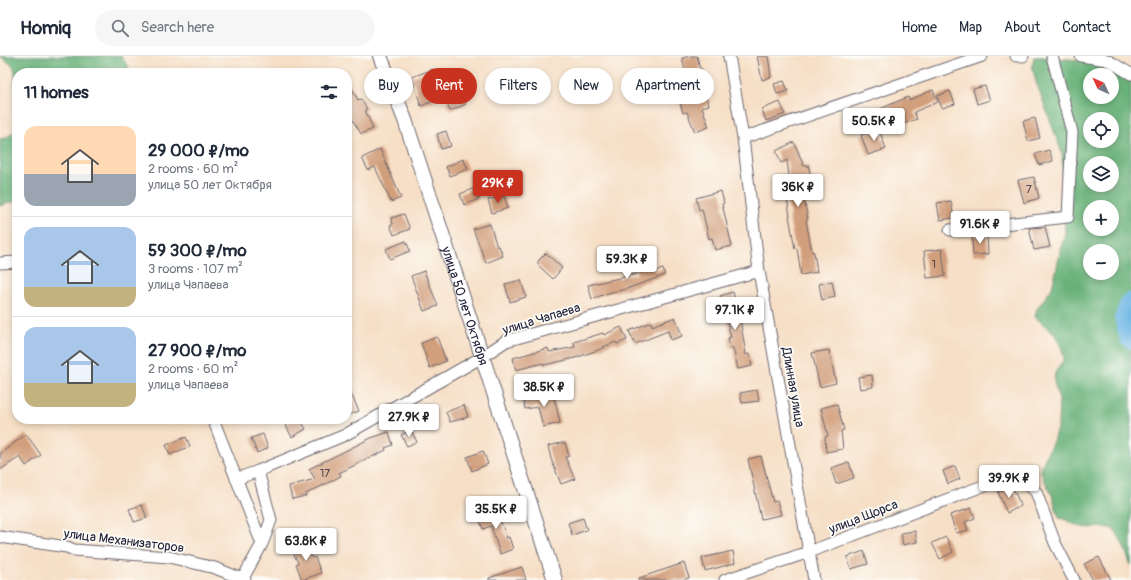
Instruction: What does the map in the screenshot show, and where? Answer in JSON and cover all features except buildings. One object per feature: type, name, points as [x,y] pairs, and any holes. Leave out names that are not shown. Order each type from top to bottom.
[{"type":"street","name":"улица 50 лет Октября","points":[[380,56],[405,120],[555,580]]},
{"type":"street","name":"Длинная улица","points":[[729,56],[744,138],[759,271],[814,580]]},
{"type":"street","points":[[744,138],[982,56]]},
{"type":"street","points":[[1016,56],[1023,56]]},
{"type":"street","points":[[950,230],[1068,217],[1072,132],[1052,56]]},
{"type":"street","points":[[1081,56],[1107,60],[1131,74]]},
{"type":"street","points":[[1107,60],[1120,56]]},
{"type":"street","points":[[0,263],[12,262]]},
{"type":"street","name":"улица Чапаева","points":[[236,478],[258,471],[345,435],[506,341],[759,271]]},
{"type":"street","points":[[214,424],[262,544]]},
{"type":"street","name":"улица Механизаторов","points":[[0,537],[74,550],[169,557],[215,568],[244,579],[262,544],[271,520],[258,471]]},
{"type":"street","name":"улица Щорса","points":[[725,580],[809,552],[1009,476],[1022,479],[1036,492],[1054,543],[1074,580]]},
{"type":"green space","points":[[0,56],[121,56],[129,68],[13,68]]},
{"type":"green space","points":[[1034,57],[1102,62],[1116,68],[1083,68],[1083,104],[1119,104],[1119,69],[1131,74],[1131,566],[1123,544],[1114,530],[1107,527],[1082,527],[1059,518],[1052,495],[1041,473],[1042,465],[1053,441],[1058,425],[1059,400],[1054,382],[1055,373],[1064,359],[1062,349],[1054,333],[1035,317],[1037,309],[1052,288],[1065,232],[1062,153],[1036,82],[1032,66]]},
{"type":"green space","points":[[12,133],[12,202],[0,206],[0,139],[6,138]]},
{"type":"waterway","points":[[1131,304],[1126,319],[1131,337]]}]
